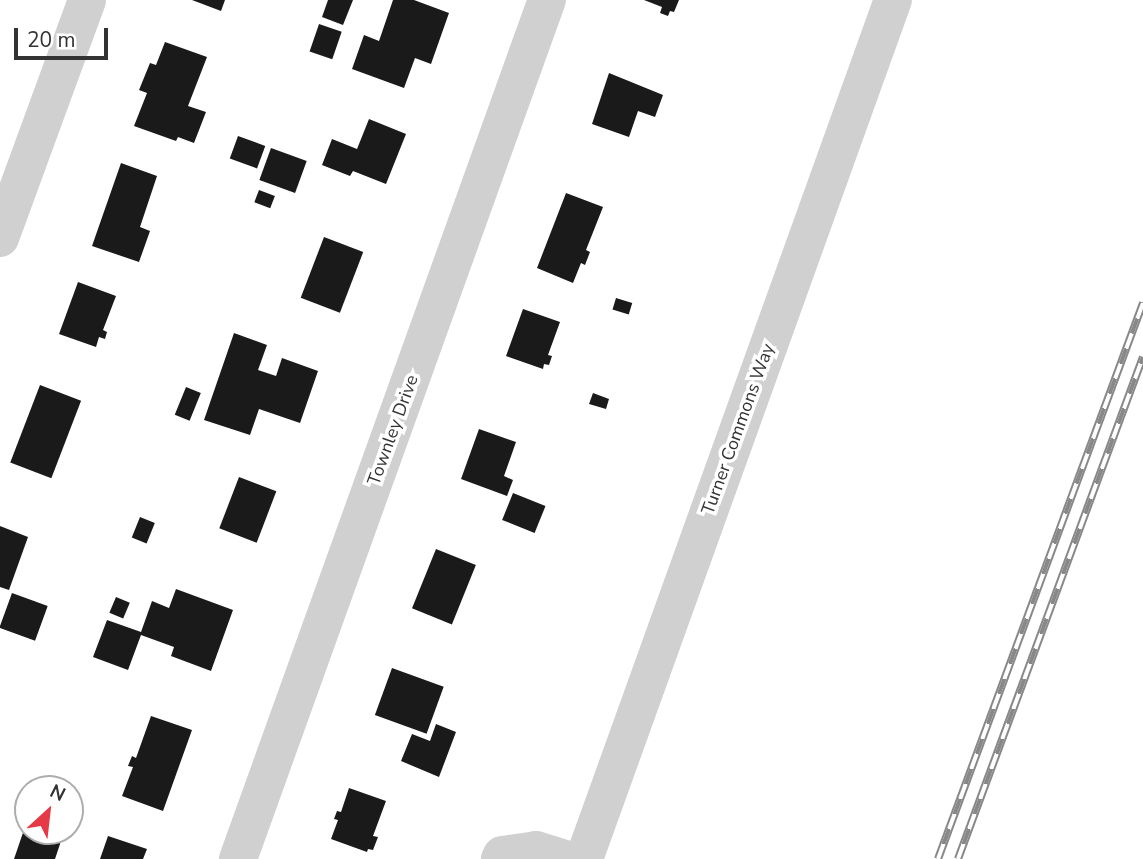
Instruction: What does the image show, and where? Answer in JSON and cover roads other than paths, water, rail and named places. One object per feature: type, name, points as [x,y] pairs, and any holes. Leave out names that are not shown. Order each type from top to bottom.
[{"type":"street","points":[[0,239],[87,0]]},
{"type":"street","name":"Townley Drive","points":[[238,859],[547,0]]},
{"type":"street","name":"Turner Commons Way","points":[[584,859],[893,0]]},
{"type":"street","points":[[499,859],[502,855],[536,850],[566,859]]},
{"type":"railway","points":[[938,859],[1143,303]]},
{"type":"railway","points":[[958,859],[1143,357]]}]
